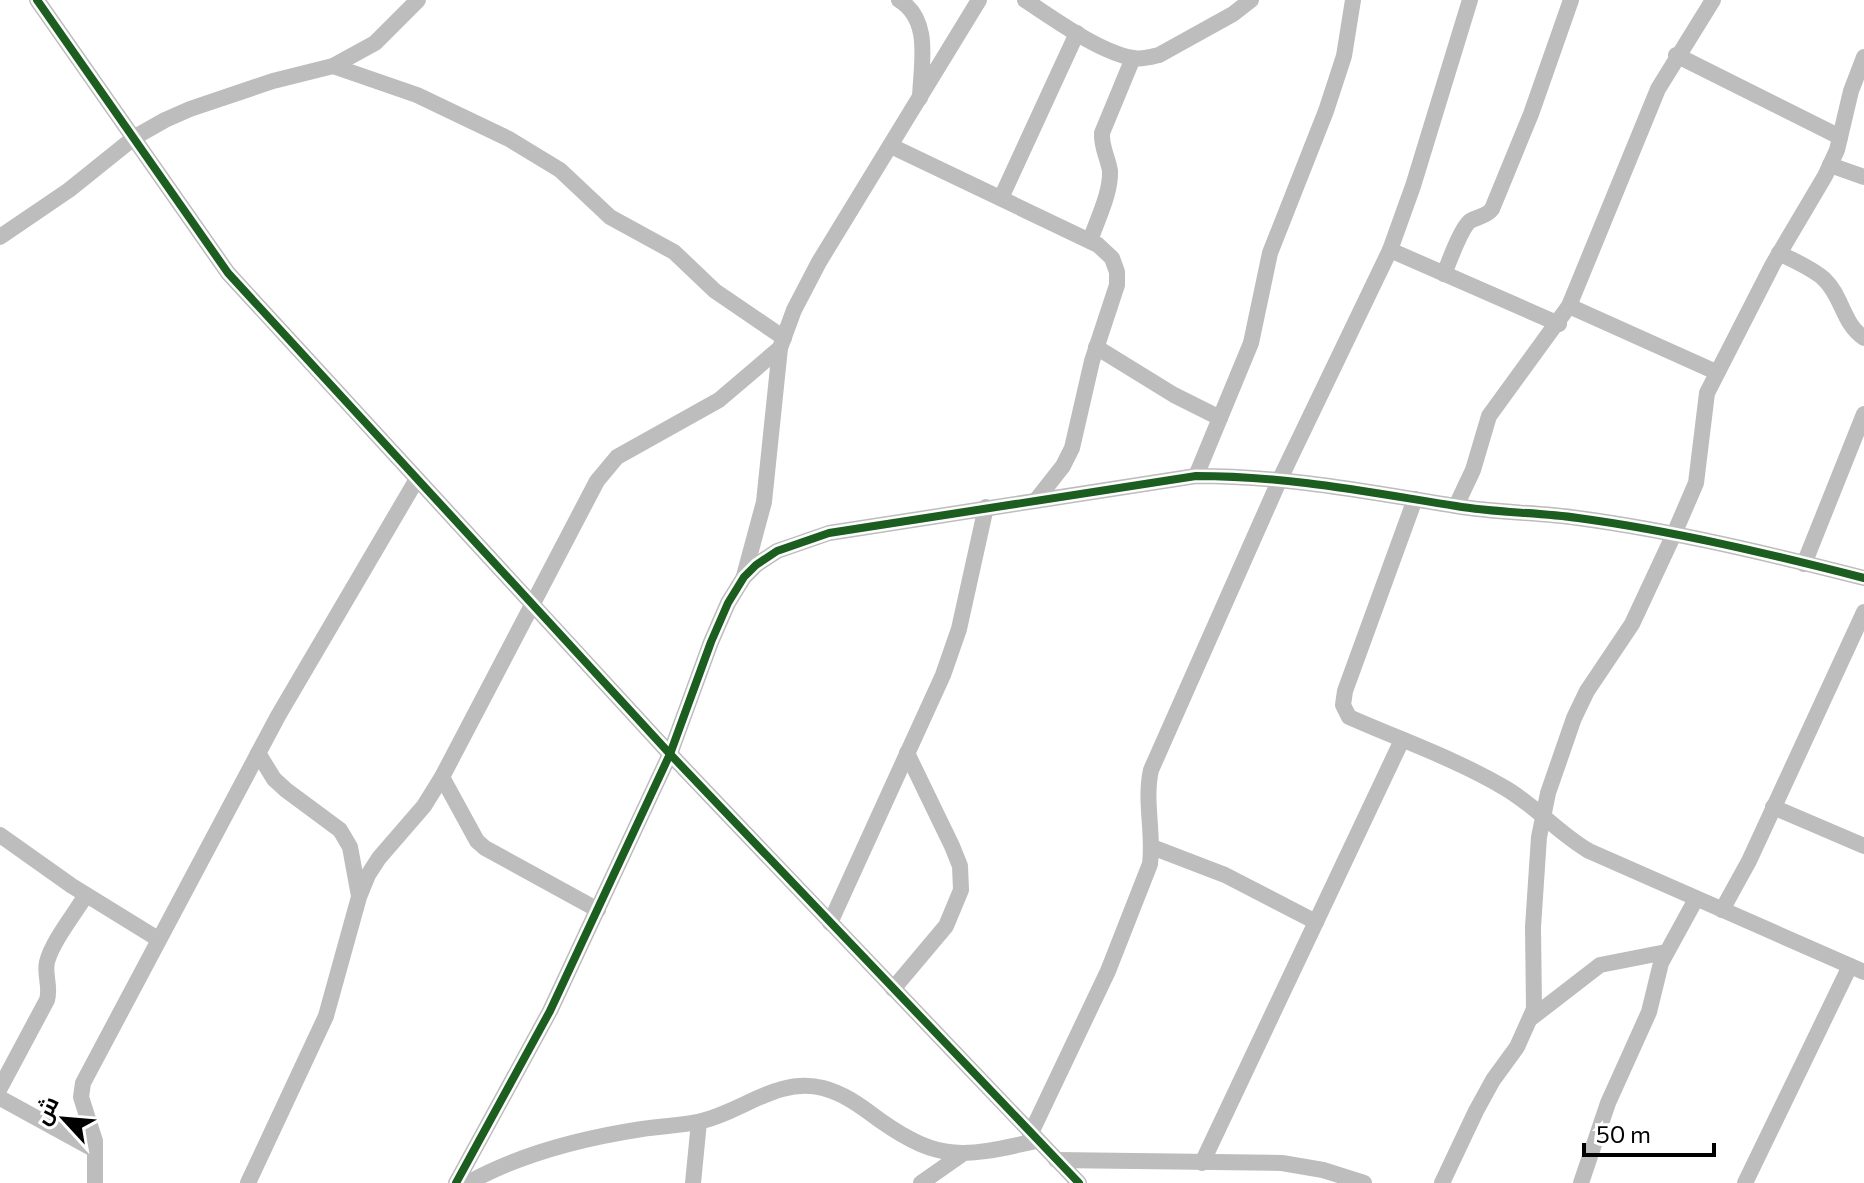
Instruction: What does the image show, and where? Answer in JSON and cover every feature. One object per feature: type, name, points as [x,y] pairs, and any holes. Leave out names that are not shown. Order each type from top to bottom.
[{"type":"street","points":[[0,237],[69,190],[135,137],[190,109],[273,81],[333,66],[375,43],[418,0]]},
{"type":"street","points":[[899,0],[908,5],[922,32],[920,99]]},
{"type":"street","points":[[744,577],[764,502],[782,343],[794,310],[819,262],[979,0]]},
{"type":"street","points":[[1025,0],[1077,33],[1133,58],[1159,55],[1233,14],[1251,0]]},
{"type":"street","points":[[1033,1138],[1108,971],[1150,864],[1152,847],[1148,784],[1151,770],[1280,479],[1390,250],[1413,186],[1470,0]]},
{"type":"street","points":[[1444,274],[1466,226],[1492,209],[1531,114],[1571,0]]},
{"type":"street","points":[[1456,506],[1473,470],[1489,416],[1559,324],[1569,306],[1586,270],[1644,118],[1676,55],[1713,0]]},
{"type":"street","points":[[40,1],[228,273],[670,754],[1079,1183]]},
{"type":"street","points":[[1196,476],[1251,343],[1270,253],[1326,111],[1344,56],[1350,2]]},
{"type":"street","points":[[1001,198],[1077,33]]},
{"type":"street","points":[[1676,55],[1840,137]]},
{"type":"street","points":[[1442,1183],[1476,1111],[1493,1080],[1517,1047],[1534,1009],[1533,927],[1543,815],[1574,718],[1587,691],[1632,624],[1674,534],[1696,483],[1707,393],[1779,253],[1830,165],[1864,57]]},
{"type":"street","points":[[1090,241],[1109,183],[1110,171],[1101,146],[1102,133],[1133,58]]},
{"type":"street","points":[[333,66],[417,95],[509,139],[560,170],[610,217],[674,252],[715,291],[782,343]]},
{"type":"street","points":[[891,146],[1090,241],[1112,258],[1117,285],[1096,347],[1072,448],[1063,466],[1037,499]]},
{"type":"street","points":[[1830,165],[1864,177]]},
{"type":"street","points":[[1390,250],[1559,324]]},
{"type":"street","points":[[1779,253],[1825,280],[1835,293],[1846,321],[1864,338]]},
{"type":"street","points":[[1569,306],[1716,372]]},
{"type":"street","points":[[248,1183],[326,1016],[359,897],[379,858],[424,806],[442,777],[597,481],[617,457],[719,400],[782,343]]},
{"type":"street","points":[[1096,347],[1163,389],[1220,418]]},
{"type":"street","points":[[1804,564],[1864,414]]},
{"type":"street","points":[[456,1183],[550,1011],[598,910],[670,754],[728,603],[744,577],[777,551],[829,533],[1196,476],[1280,479],[1355,488],[1456,506],[1575,517],[1674,534],[1864,578]]},
{"type":"street","points":[[95,1183],[93,1131],[81,1097],[83,1083],[258,753],[417,479]]},
{"type":"street","points":[[1415,499],[1345,691],[1343,705],[1349,717],[1508,789],[1569,839],[1589,851],[1857,969],[1745,1183]]},
{"type":"street","points":[[830,923],[943,675],[959,629],[986,507]]},
{"type":"street","points":[[1722,910],[1749,861],[1864,612]]},
{"type":"street","points":[[1202,1163],[1402,740]]},
{"type":"street","points":[[258,753],[274,779],[340,830],[350,847],[359,897]]},
{"type":"street","points":[[893,989],[946,926],[961,890],[960,866],[907,753]]},
{"type":"street","points":[[442,777],[477,841],[485,848],[598,910]]},
{"type":"street","points":[[1773,807],[1864,846]]},
{"type":"street","points":[[0,835],[86,895],[158,939]]},
{"type":"street","points":[[1152,847],[1225,875],[1316,922]]},
{"type":"street","points":[[0,1088],[47,1000],[50,989],[47,964],[51,953],[86,895]]},
{"type":"street","points":[[1581,1183],[1604,1112],[1649,1012],[1666,952],[1696,899]]},
{"type":"street","points":[[1530,1019],[1600,965],[1666,952]]},
{"type":"street","points":[[468,1183],[523,1158],[578,1142],[641,1129],[699,1122],[785,1087],[801,1085],[822,1087],[844,1095],[895,1131],[944,1153],[961,1155],[1033,1138]]},
{"type":"street","points":[[0,1098],[95,1150]]},
{"type":"street","points":[[693,1183],[699,1122]]},
{"type":"street","points":[[921,1183],[961,1155]]},
{"type":"street","points":[[1056,1160],[1282,1163],[1323,1170],[1364,1183]]},
{"type":"cycle path","points":[[37,0],[228,273],[670,754],[1079,1183]]},
{"type":"cycle path","points":[[456,1183],[550,1011],[670,754],[728,603],[744,577],[777,551],[829,533],[1196,476],[1295,482],[1471,508],[1614,523],[1722,544],[1864,578]]}]
